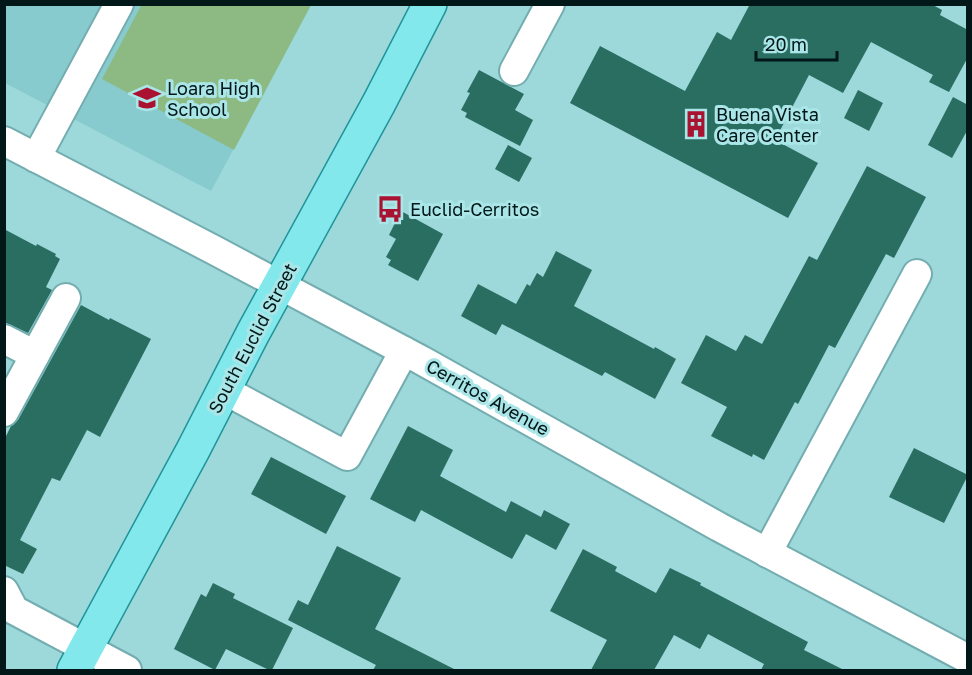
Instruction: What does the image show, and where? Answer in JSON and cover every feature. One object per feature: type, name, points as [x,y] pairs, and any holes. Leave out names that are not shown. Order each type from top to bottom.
[{"type":"main road","name":"South Euclid Street","points":[[80,659],[430,4]]},
{"type":"street","points":[[36,158],[119,4]]},
{"type":"street","points":[[514,71],[550,4]]},
{"type":"street","name":"Cerritos Avenue","points":[[4,141],[404,351],[767,553],[968,659]]},
{"type":"street","points":[[767,553],[917,274]]},
{"type":"street","points":[[4,412],[66,298]]},
{"type":"street","points":[[4,339],[35,355]]},
{"type":"street","points":[[224,390],[347,456],[404,351]]},
{"type":"street","points":[[8,604],[80,659],[127,670]]},
{"type":"shaded area","name":"Loara High School","points":[[4,5],[311,5],[211,191],[5,83]]},
{"type":"green space","points":[[142,4],[311,5],[234,150],[102,79]]},
{"type":"building","name":"Buena Vista Care Center","points":[[750,4],[931,4],[942,10],[940,15],[968,30],[968,57],[949,92],[929,82],[933,75],[871,42],[843,93],[809,75],[775,140],[818,163],[788,218],[570,103],[600,46],[685,91],[717,32],[731,40]]},
{"type":"building","points":[[479,70],[524,94],[515,110],[533,120],[520,146],[465,117],[467,113],[461,110],[470,93],[467,92]]},
{"type":"building","points":[[858,90],[883,103],[869,131],[844,118]]},
{"type":"building","points":[[953,97],[968,105],[968,129],[952,158],[928,145]]},
{"type":"building","points":[[508,145],[532,158],[519,182],[495,169]]},
{"type":"building","points":[[867,166],[926,197],[894,258],[886,254],[835,348],[829,345],[798,404],[795,402],[764,460],[753,454],[752,457],[711,436],[727,407],[681,383],[706,335],[736,351],[745,335],[762,344],[809,256],[817,260]]},
{"type":"building","points":[[401,211],[443,234],[418,281],[388,265],[391,260],[386,257],[396,239],[389,235]]},
{"type":"building","points":[[4,229],[56,254],[55,256],[60,259],[46,287],[52,290],[28,333],[4,322]]},
{"type":"building","points":[[556,251],[592,270],[574,306],[676,359],[655,399],[605,372],[602,376],[502,324],[496,335],[461,316],[478,284],[516,304],[527,284],[530,286],[537,273],[543,277]]},
{"type":"building","points":[[81,305],[151,339],[100,437],[87,430],[60,481],[52,478],[20,540],[37,549],[23,574],[6,566],[4,569],[4,440],[11,426],[18,420]]},
{"type":"building","points":[[408,426],[453,450],[440,476],[506,512],[511,501],[541,517],[544,510],[570,524],[556,550],[526,534],[512,559],[421,510],[415,522],[370,499]]},
{"type":"building","points":[[914,448],[968,475],[944,523],[889,497]]},
{"type":"building","points":[[271,457],[346,496],[326,534],[251,494]]},
{"type":"building","points":[[337,546],[401,578],[375,629],[456,670],[373,670],[376,665],[288,620],[298,600],[308,605]]},
{"type":"building","points":[[583,549],[617,567],[615,571],[656,593],[670,568],[808,642],[804,650],[844,670],[761,670],[764,664],[708,634],[700,649],[674,635],[654,670],[591,670],[607,640],[550,611]]},
{"type":"building","points":[[213,583],[235,594],[233,598],[293,628],[272,670],[226,649],[215,670],[174,649],[201,594],[206,597]]},
{"type":"place","name":"Loara High School","points":[[147,98]]},
{"type":"place","name":"Buena Vista Care Center","points":[[696,124]]},
{"type":"place","name":"Euclid-Cerritos","points":[[390,209]]}]
